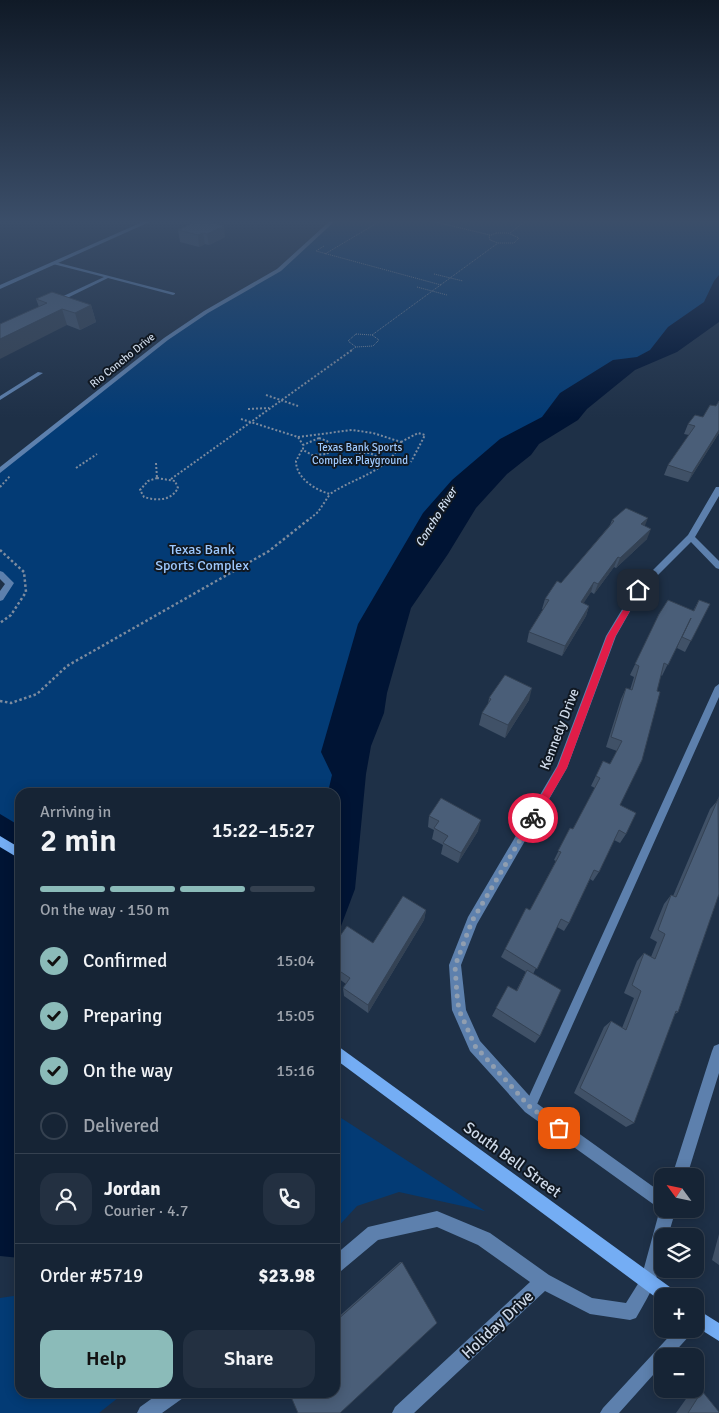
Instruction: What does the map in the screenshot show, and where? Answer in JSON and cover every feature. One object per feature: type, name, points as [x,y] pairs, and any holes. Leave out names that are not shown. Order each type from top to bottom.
[{"type":"main road","points":[[0,842],[15,851]]},
{"type":"main road","name":"South Bell Street","points":[[340,1055],[657,1288]]},
{"type":"main road","points":[[704,1326],[719,1333]]},
{"type":"street","name":"Rio Concho Drive","points":[[0,471],[166,339],[206,312],[251,286]]},
{"type":"street","name":"Kennedy Drive","points":[[654,1196],[530,1107],[475,1046],[459,1010],[455,966],[472,921],[562,768],[611,636],[638,590],[691,537],[719,489]]},
{"type":"street","points":[[691,537],[719,566]]},
{"type":"street","points":[[0,574],[10,583],[0,598]]},
{"type":"street","points":[[682,1168],[719,1051]]},
{"type":"street","points":[[648,1282],[666,1218]]},
{"type":"street","points":[[340,1261],[374,1233],[437,1219],[484,1239],[543,1281]]},
{"type":"street","name":"Holiday Drive","points":[[401,1413],[543,1281],[590,1306],[630,1312],[648,1282]]},
{"type":"street","points":[[146,1413],[168,1398]]},
{"type":"lane","points":[[53,303],[89,286]]},
{"type":"lane","points":[[146,286],[172,294]]},
{"type":"lane","points":[[0,398],[40,373]]},
{"type":"lane","points":[[530,1107],[719,688]]},
{"type":"lane","points":[[608,1413],[677,1338]]},
{"type":"path","points":[[372,334],[440,286]]},
{"type":"path","points":[[417,287],[447,295]]},
{"type":"path","points":[[171,479],[356,347],[368,347],[377,344],[378,338],[372,334],[361,333],[352,336],[348,341],[356,347]]},
{"type":"path","points":[[266,395],[298,406]]},
{"type":"path","points":[[248,409],[271,408]]},
{"type":"path","points":[[241,418],[298,437],[317,436],[345,430],[383,435],[401,442]]},
{"type":"path","points":[[0,701],[11,703],[36,694],[75,662],[268,551],[318,512],[330,494],[387,462],[399,450],[401,442],[418,433],[425,434],[411,462]]},
{"type":"path","points":[[298,437],[307,454],[317,456],[330,452],[333,447]]},
{"type":"path","points":[[330,494],[323,492],[303,477],[296,466],[296,456],[309,440],[328,440],[333,447]]},
{"type":"path","points":[[333,447],[345,446],[358,453],[370,453],[387,462]]},
{"type":"path","points":[[76,468],[97,454]]},
{"type":"path","points":[[156,463],[157,478]]},
{"type":"path","points":[[157,478],[171,479],[178,484],[178,488],[171,496],[159,500],[144,497],[140,490],[143,485],[157,478]]},
{"type":"green space","name":"Texas Bank Sports Complex","points":[[251,286],[719,286],[719,308],[456,484],[333,788],[15,788],[15,875],[0,865],[0,598],[10,583],[0,574],[0,471],[166,339],[206,312]]},
{"type":"green space","points":[[340,1117],[485,1211],[399,1192],[357,1206],[340,1225]]},
{"type":"green space","points":[[15,1296],[15,1398],[118,1398],[99,1413],[0,1413],[0,1298]]},
{"type":"water","name":"Concho River","points":[[712,286],[719,286],[719,322],[677,352],[635,370],[587,409],[578,420],[539,444],[531,455],[507,474],[476,508],[448,554],[411,608],[387,693],[384,713],[371,746],[366,774],[355,889],[340,929],[340,788],[329,788],[332,775],[321,752],[358,624],[423,513],[452,480],[500,439],[542,417],[560,393],[613,360],[637,357],[650,350],[668,327],[704,302]]},
{"type":"water","points":[[0,814],[15,823],[15,1258],[0,1256]]},
{"type":"building","points":[[52,292],[91,305],[75,313],[62,309],[0,339],[0,324],[47,303],[36,299]]},
{"type":"building","points":[[719,401],[719,430],[692,473],[668,465],[695,426],[688,424],[695,415],[703,417],[710,405],[716,406]]},
{"type":"building","points":[[626,508],[648,518],[641,524],[651,529],[620,558],[618,557],[598,584],[594,582],[581,602],[589,606],[565,646],[529,632],[549,600],[545,599],[557,581],[561,583],[614,521],[612,520]]},
{"type":"building","points":[[668,600],[694,611],[699,600],[710,604],[691,641],[682,637],[691,618],[668,665],[664,663],[657,691],[660,692],[642,760],[620,805],[636,813],[626,834],[619,830],[599,872],[594,870],[569,923],[561,919],[537,969],[505,949],[526,908],[530,910],[561,852],[558,851],[570,828],[573,829],[600,778],[596,776],[603,761],[610,764],[622,741],[611,737],[626,688],[632,690],[639,666],[635,664],[659,614]]},
{"type":"building","points":[[505,675],[532,688],[508,725],[482,713],[491,699],[489,698]]},
{"type":"building","points":[[441,798],[481,820],[461,853],[443,843],[448,836],[434,828],[439,821],[429,816]]},
{"type":"building","points":[[718,799],[719,894],[678,1012],[676,1011],[634,1123],[580,1088],[611,1021],[626,1030],[641,991],[632,985],[644,953],[655,959],[665,934],[658,930],[671,895],[676,897]]},
{"type":"building","points":[[403,896],[426,910],[368,1005],[343,988],[350,978],[340,971],[340,936],[347,926],[373,943]]},
{"type":"building","points":[[527,970],[561,990],[540,1036],[496,1008],[508,986],[517,991]]},
{"type":"building","points":[[402,1262],[437,1323],[340,1413],[298,1413],[292,1398],[340,1398],[340,1318]]},
{"type":"building","points":[[704,1393],[719,1412],[719,1413],[688,1413],[698,1398],[704,1398]]},
{"type":"way so far","points":[[533,818],[472,921],[455,966],[457,995],[459,1010],[475,1046],[530,1107],[559,1128]]},
{"type":"route","points":[[533,818],[562,768],[611,636],[638,590]]},
{"type":"park label","name":"Texas Bank Sports Complex Playground","points":[[360,453]]}]
